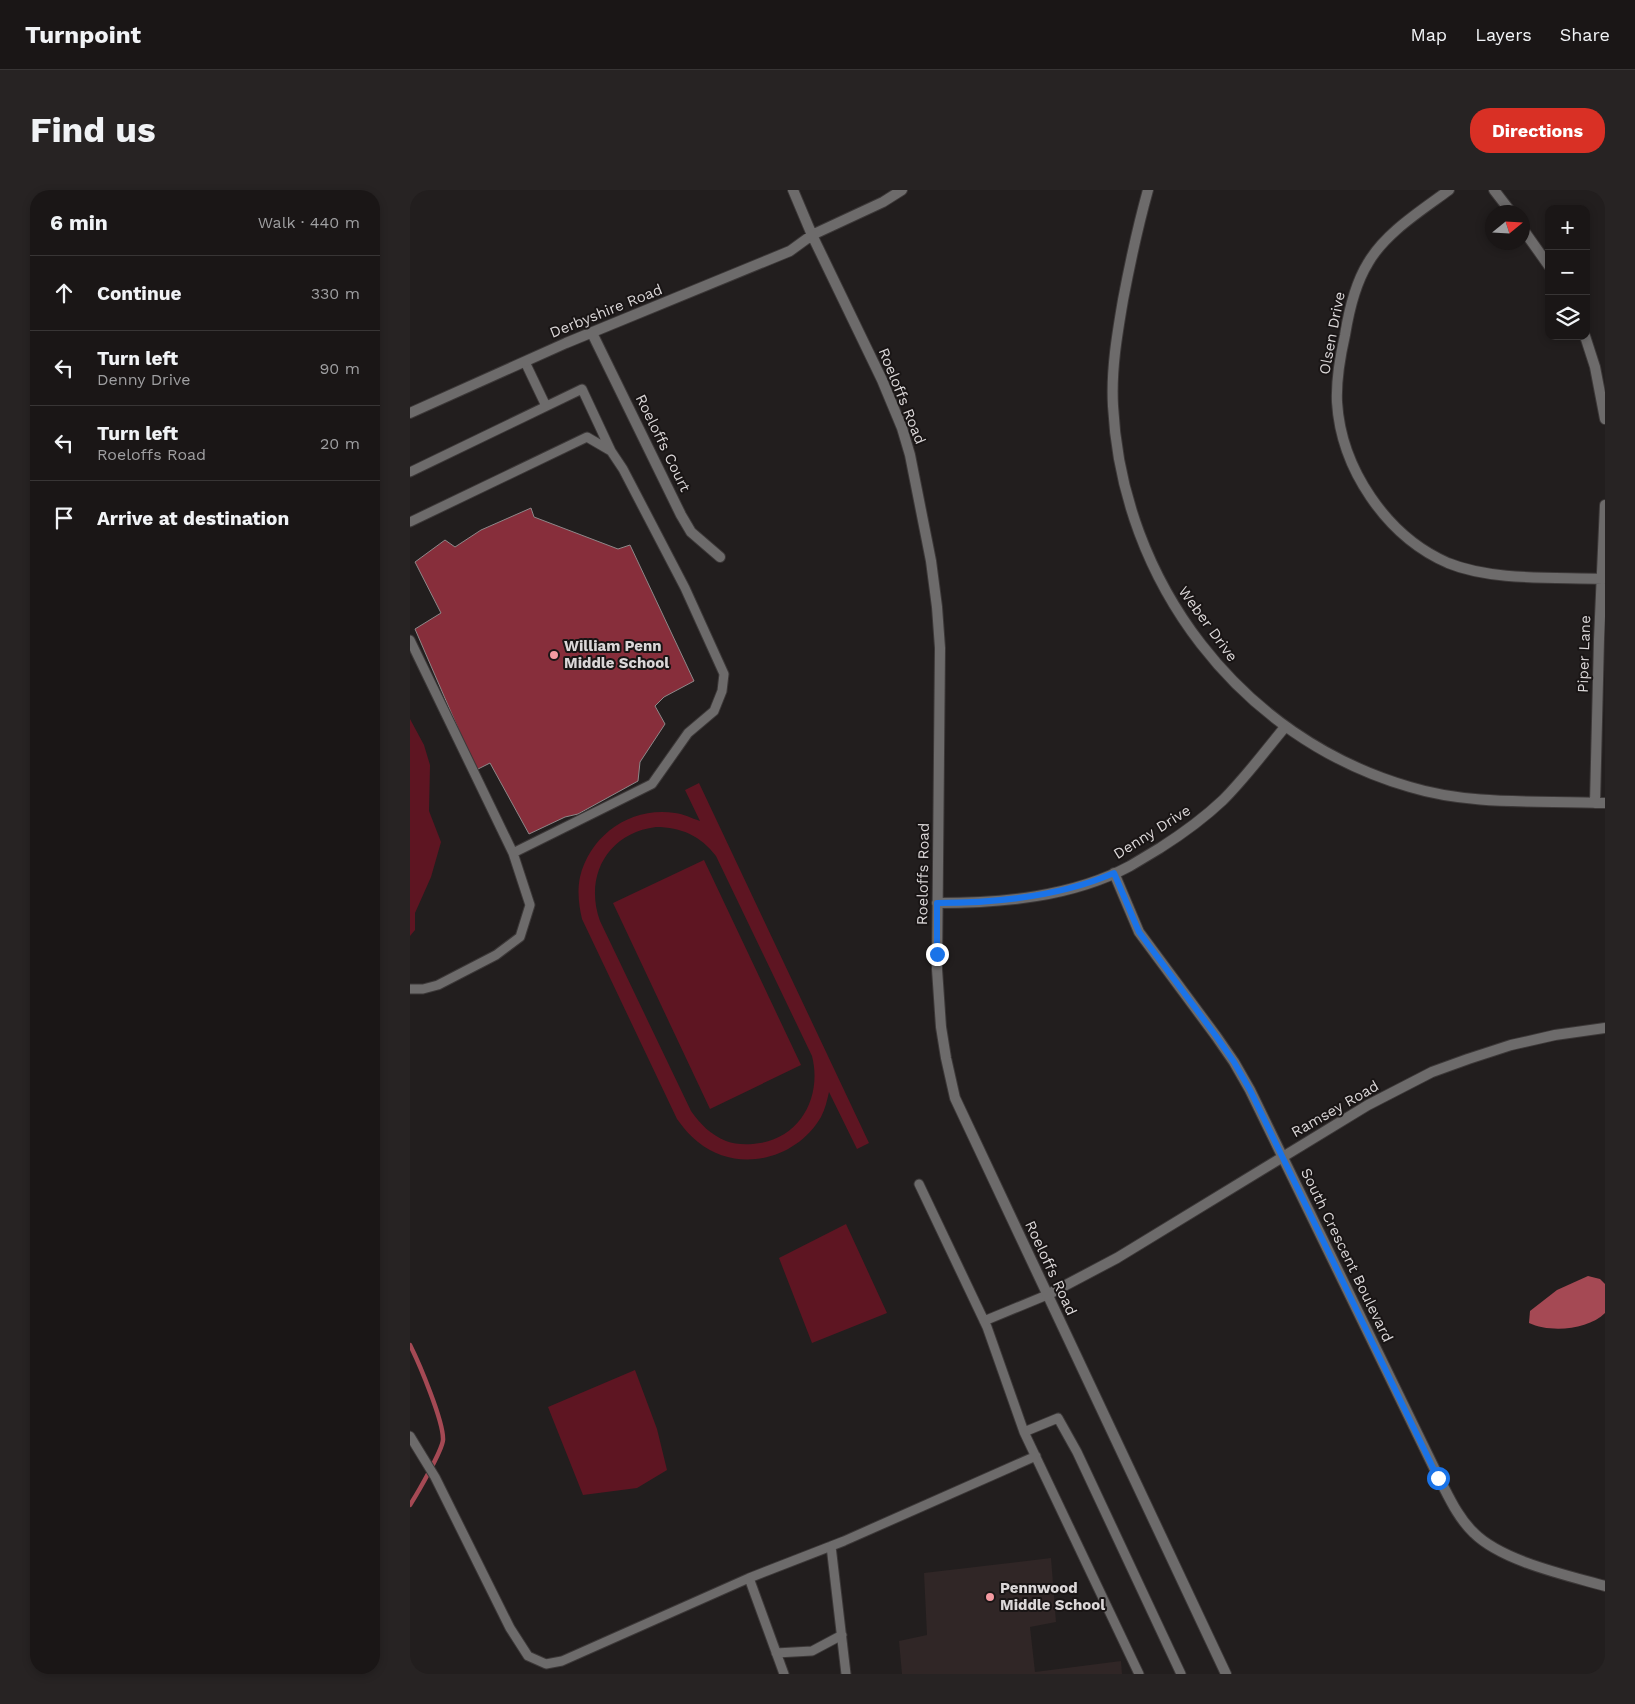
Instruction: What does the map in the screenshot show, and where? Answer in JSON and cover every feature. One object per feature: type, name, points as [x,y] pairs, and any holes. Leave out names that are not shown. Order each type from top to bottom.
[{"type":"street","name":"Roeloffs Road","points":[[793,190],[812,235],[882,380],[902,428],[910,455],[931,560],[940,648],[937,969],[939,1008],[946,1058],[955,1098],[1226,1674]]},
{"type":"street","points":[[812,235],[883,202],[902,190]]},
{"type":"street","name":"Weber Drive","points":[[1148,190],[1128,270],[1115,344],[1113,406],[1123,483],[1143,544],[1157,576],[1177,611],[1200,644],[1250,698],[1285,727],[1313,745],[1346,762],[1411,788],[1447,795],[1490,800],[1600,803]]},
{"type":"street","name":"Olsen Drive","points":[[1449,190],[1397,231],[1380,247],[1368,263],[1358,284],[1348,316],[1338,370],[1337,403],[1342,432],[1350,458],[1362,483],[1375,503],[1391,521],[1407,537],[1426,551],[1448,563],[1473,571],[1502,575],[1602,579]]},
{"type":"street","points":[[1494,190],[1506,205]]},
{"type":"street","name":"Derbyshire Road","points":[[410,413],[592,332],[790,251],[812,235]]},
{"type":"street","points":[[1530,239],[1545,260]]},
{"type":"street","name":"Roeloffs Court","points":[[592,332],[681,515],[691,532],[720,557]]},
{"type":"street","points":[[1586,340],[1595,366],[1605,418]]},
{"type":"street","name":"Piper Lane","points":[[1600,803],[1602,579],[1605,505]]},
{"type":"street","name":"Denny Drive","points":[[937,903],[1023,898],[1075,887],[1130,866],[1202,819],[1244,777],[1285,727]]},
{"type":"street","name":"South Crescent Boulevard","points":[[1114,873],[1139,932],[1234,1062],[1250,1090],[1438,1478],[1460,1517],[1473,1533],[1488,1545],[1511,1557],[1605,1586]]},
{"type":"street","name":"Ramsey Road","points":[[1047,1295],[1117,1258],[1368,1105],[1432,1072],[1511,1045],[1555,1035],[1605,1028]]},
{"type":"lane","points":[[525,362],[546,406]]},
{"type":"lane","points":[[410,472],[582,389],[610,451],[623,469],[685,588],[724,674],[722,690],[714,711],[688,733],[652,784],[512,853]]},
{"type":"lane","points":[[410,522],[588,437],[610,451]]},
{"type":"lane","points":[[410,640],[512,853],[530,905],[520,937],[496,955],[438,986],[410,989]]},
{"type":"lane","points":[[919,1184],[984,1321],[1024,1432],[1139,1674]]},
{"type":"lane","points":[[984,1321],[1047,1295]]},
{"type":"lane","points":[[1024,1432],[1058,1418],[1077,1452],[1180,1674]]},
{"type":"lane","points":[[410,1436],[435,1477],[510,1628],[528,1656],[546,1664],[562,1661],[749,1578],[831,1546],[1036,1456]]},
{"type":"lane","points":[[831,1546],[846,1674]]},
{"type":"lane","points":[[749,1578],[784,1674]]},
{"type":"lane","points":[[776,1653],[812,1651],[842,1635]]},
{"type":"shaded area","points":[[410,719],[424,745],[430,765],[429,811],[441,842],[431,877],[415,913],[415,930],[410,936]]},
{"type":"shaded area","points":[[699,783],[869,1143],[857,1149],[829,1092],[821,1117],[810,1132],[797,1144],[765,1158],[730,1158],[713,1152],[686,1131],[677,1119],[582,919],[579,904],[579,888],[585,862],[593,848],[603,836],[628,819],[643,814],[659,812],[684,815],[700,821],[685,790]],"holes":[[[665,827],[690,834],[704,843],[716,856],[812,1056],[814,1085],[806,1111],[798,1123],[775,1139],[751,1144],[730,1142],[721,1139],[711,1132],[694,1116],[600,921],[595,889],[598,874],[604,860],[624,838],[639,831]]]},
{"type":"shaded area","points":[[704,860],[801,1065],[710,1109],[613,903]]},
{"type":"shaded area","points":[[846,1224],[887,1313],[812,1343],[779,1258]]},
{"type":"shaded area","points":[[1588,1276],[1600,1279],[1605,1284],[1605,1313],[1598,1319],[1579,1326],[1558,1329],[1529,1323],[1530,1311],[1557,1290]]},
{"type":"shaded area","points":[[635,1370],[657,1429],[667,1470],[637,1488],[583,1495],[548,1407]]},
{"type":"shaded area","name":"Pennwood Middle School","points":[[1051,1558],[1056,1622],[1030,1627],[1035,1672],[1121,1661],[1122,1674],[902,1674],[899,1641],[927,1635],[924,1573]]},
{"type":"building","name":"William Penn Middle School","points":[[531,508],[534,517],[618,549],[630,545],[694,681],[664,697],[655,706],[665,724],[640,762],[638,781],[578,814],[565,817],[529,834],[490,763],[476,770],[415,629],[441,613],[415,562],[445,540],[455,547],[481,530]]},
{"type":"waterway","points":[[410,1345],[425,1378],[440,1420],[443,1440],[434,1462],[410,1505]]},
{"type":"place","name":"William Penn Middle School","points":[[554,655]]},
{"type":"place","name":"Pennwood Middle School","points":[[990,1597]]},
{"type":"route","points":[[937,954],[937,903],[969,903],[1023,898],[1075,887],[1114,873],[1139,932],[1216,1036],[1250,1090],[1438,1478]]}]
